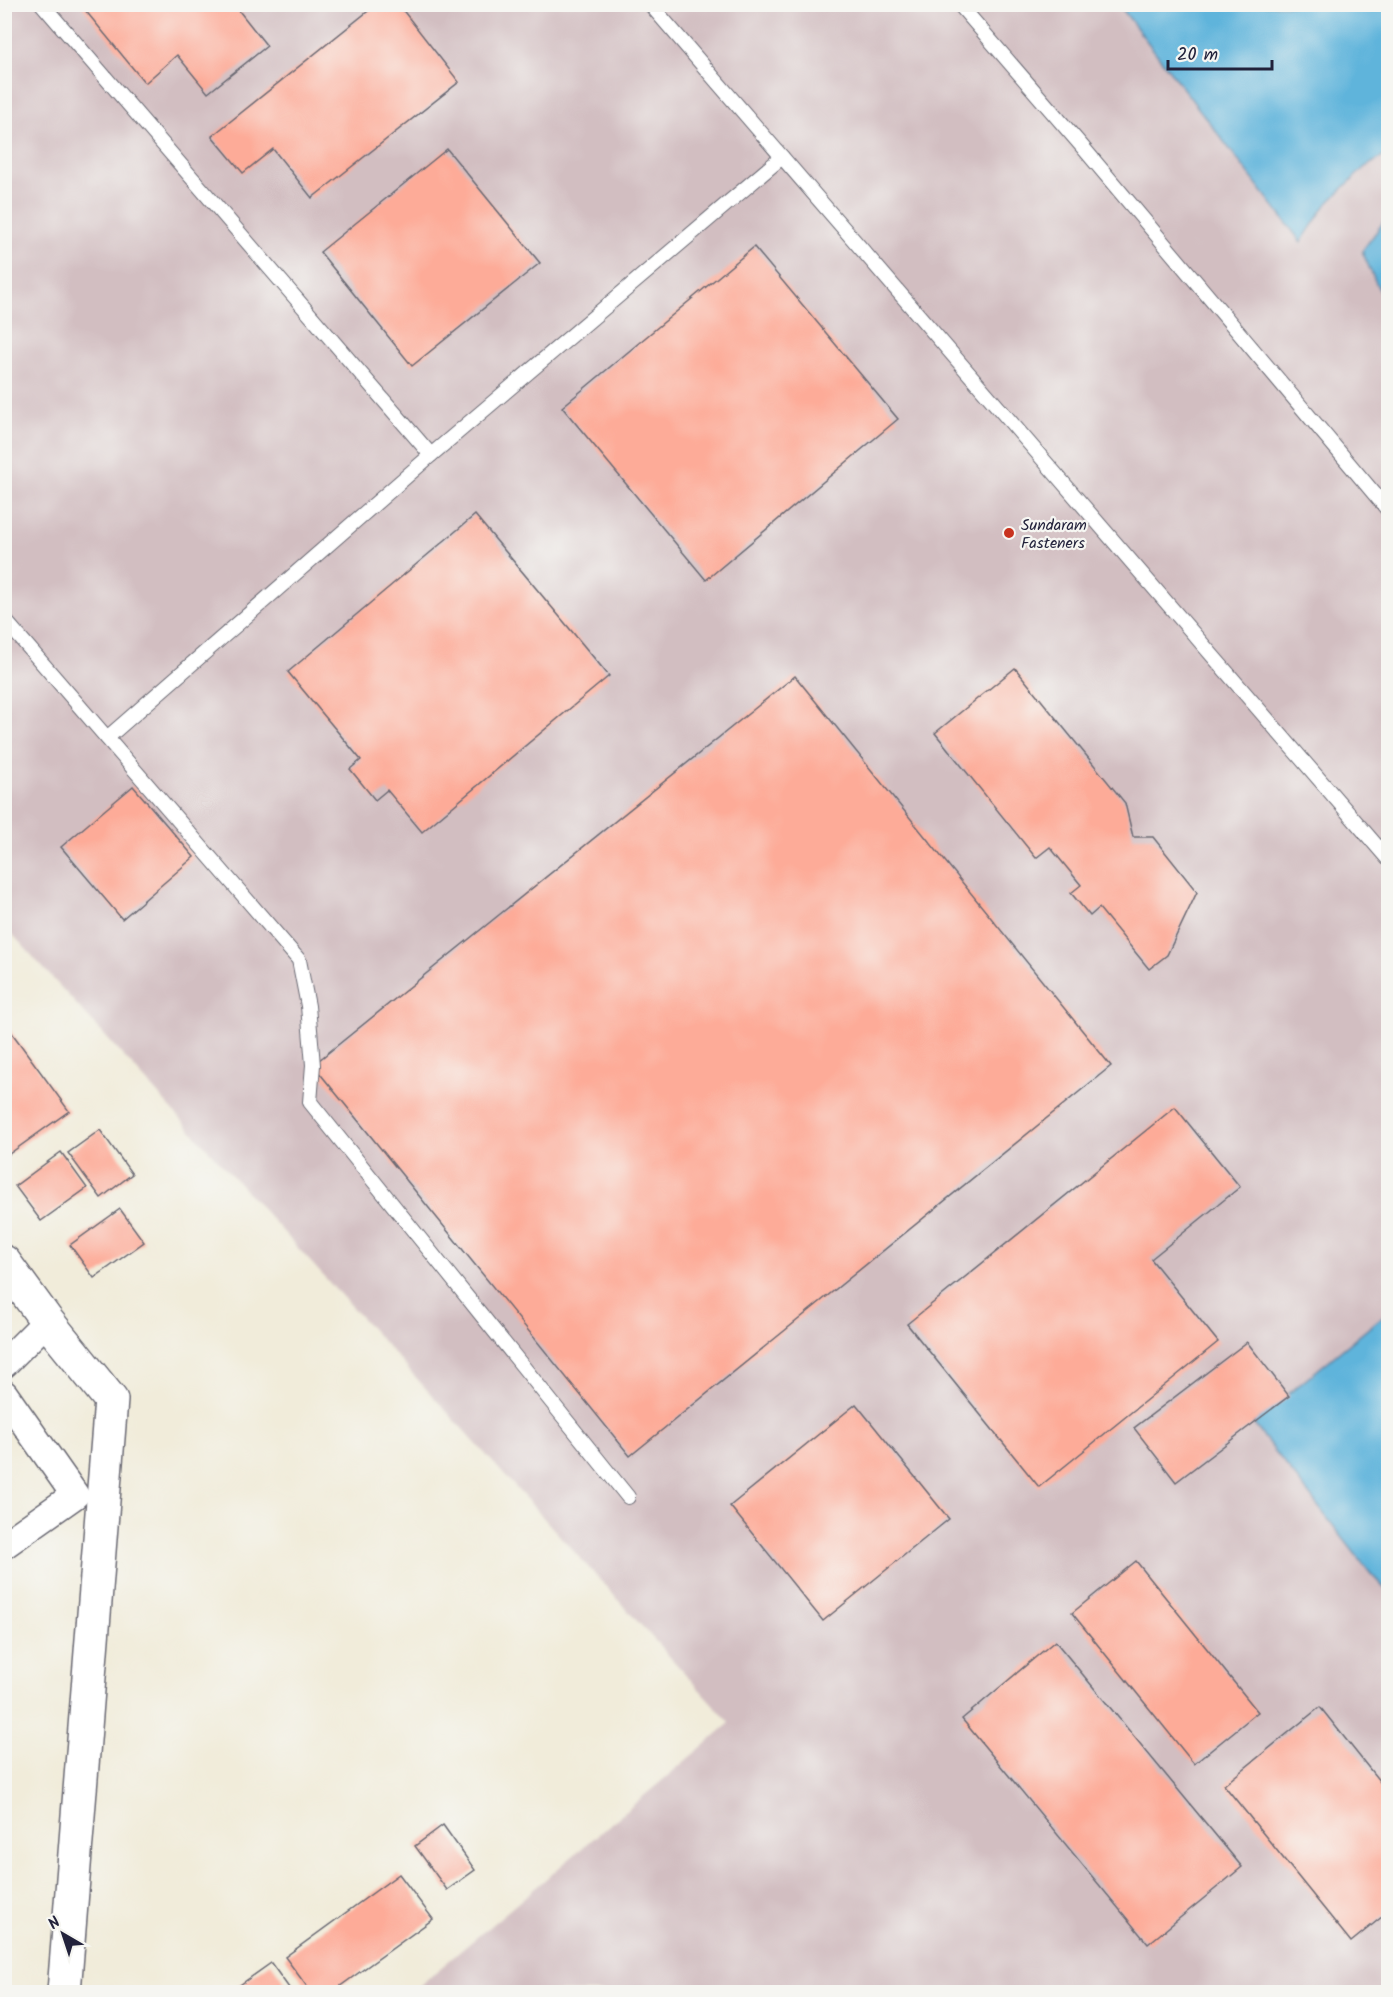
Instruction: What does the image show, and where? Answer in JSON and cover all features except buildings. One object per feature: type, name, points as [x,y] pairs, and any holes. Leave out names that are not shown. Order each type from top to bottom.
[{"type":"street","points":[[4,1262],[47,1321],[111,1400],[64,1992]]},
{"type":"street","points":[[4,1364],[47,1321]]},
{"type":"street","points":[[4,1394],[75,1495],[4,1545]]},
{"type":"lane","points":[[42,4],[431,455]]},
{"type":"lane","points":[[650,4],[1389,859]]},
{"type":"lane","points":[[959,4],[1389,510]]},
{"type":"lane","points":[[106,738],[431,455],[782,157]]},
{"type":"lane","points":[[4,619],[299,960],[308,1006],[314,1065],[310,1102],[628,1497]]},
{"type":"shaded area","points":[[5,5],[1388,5],[1388,1992],[412,1992],[730,1723],[5,926]]},
{"type":"water","points":[[1119,5],[1388,5],[1388,154],[1365,167],[1325,206],[1301,242]]},
{"type":"water","points":[[1388,216],[1388,310],[1362,251]]},
{"type":"water","points":[[1388,1312],[1388,1592],[1371,1574],[1253,1423]]},
{"type":"place","name":"Sundaram Fasteners","points":[[1009,533]]}]
